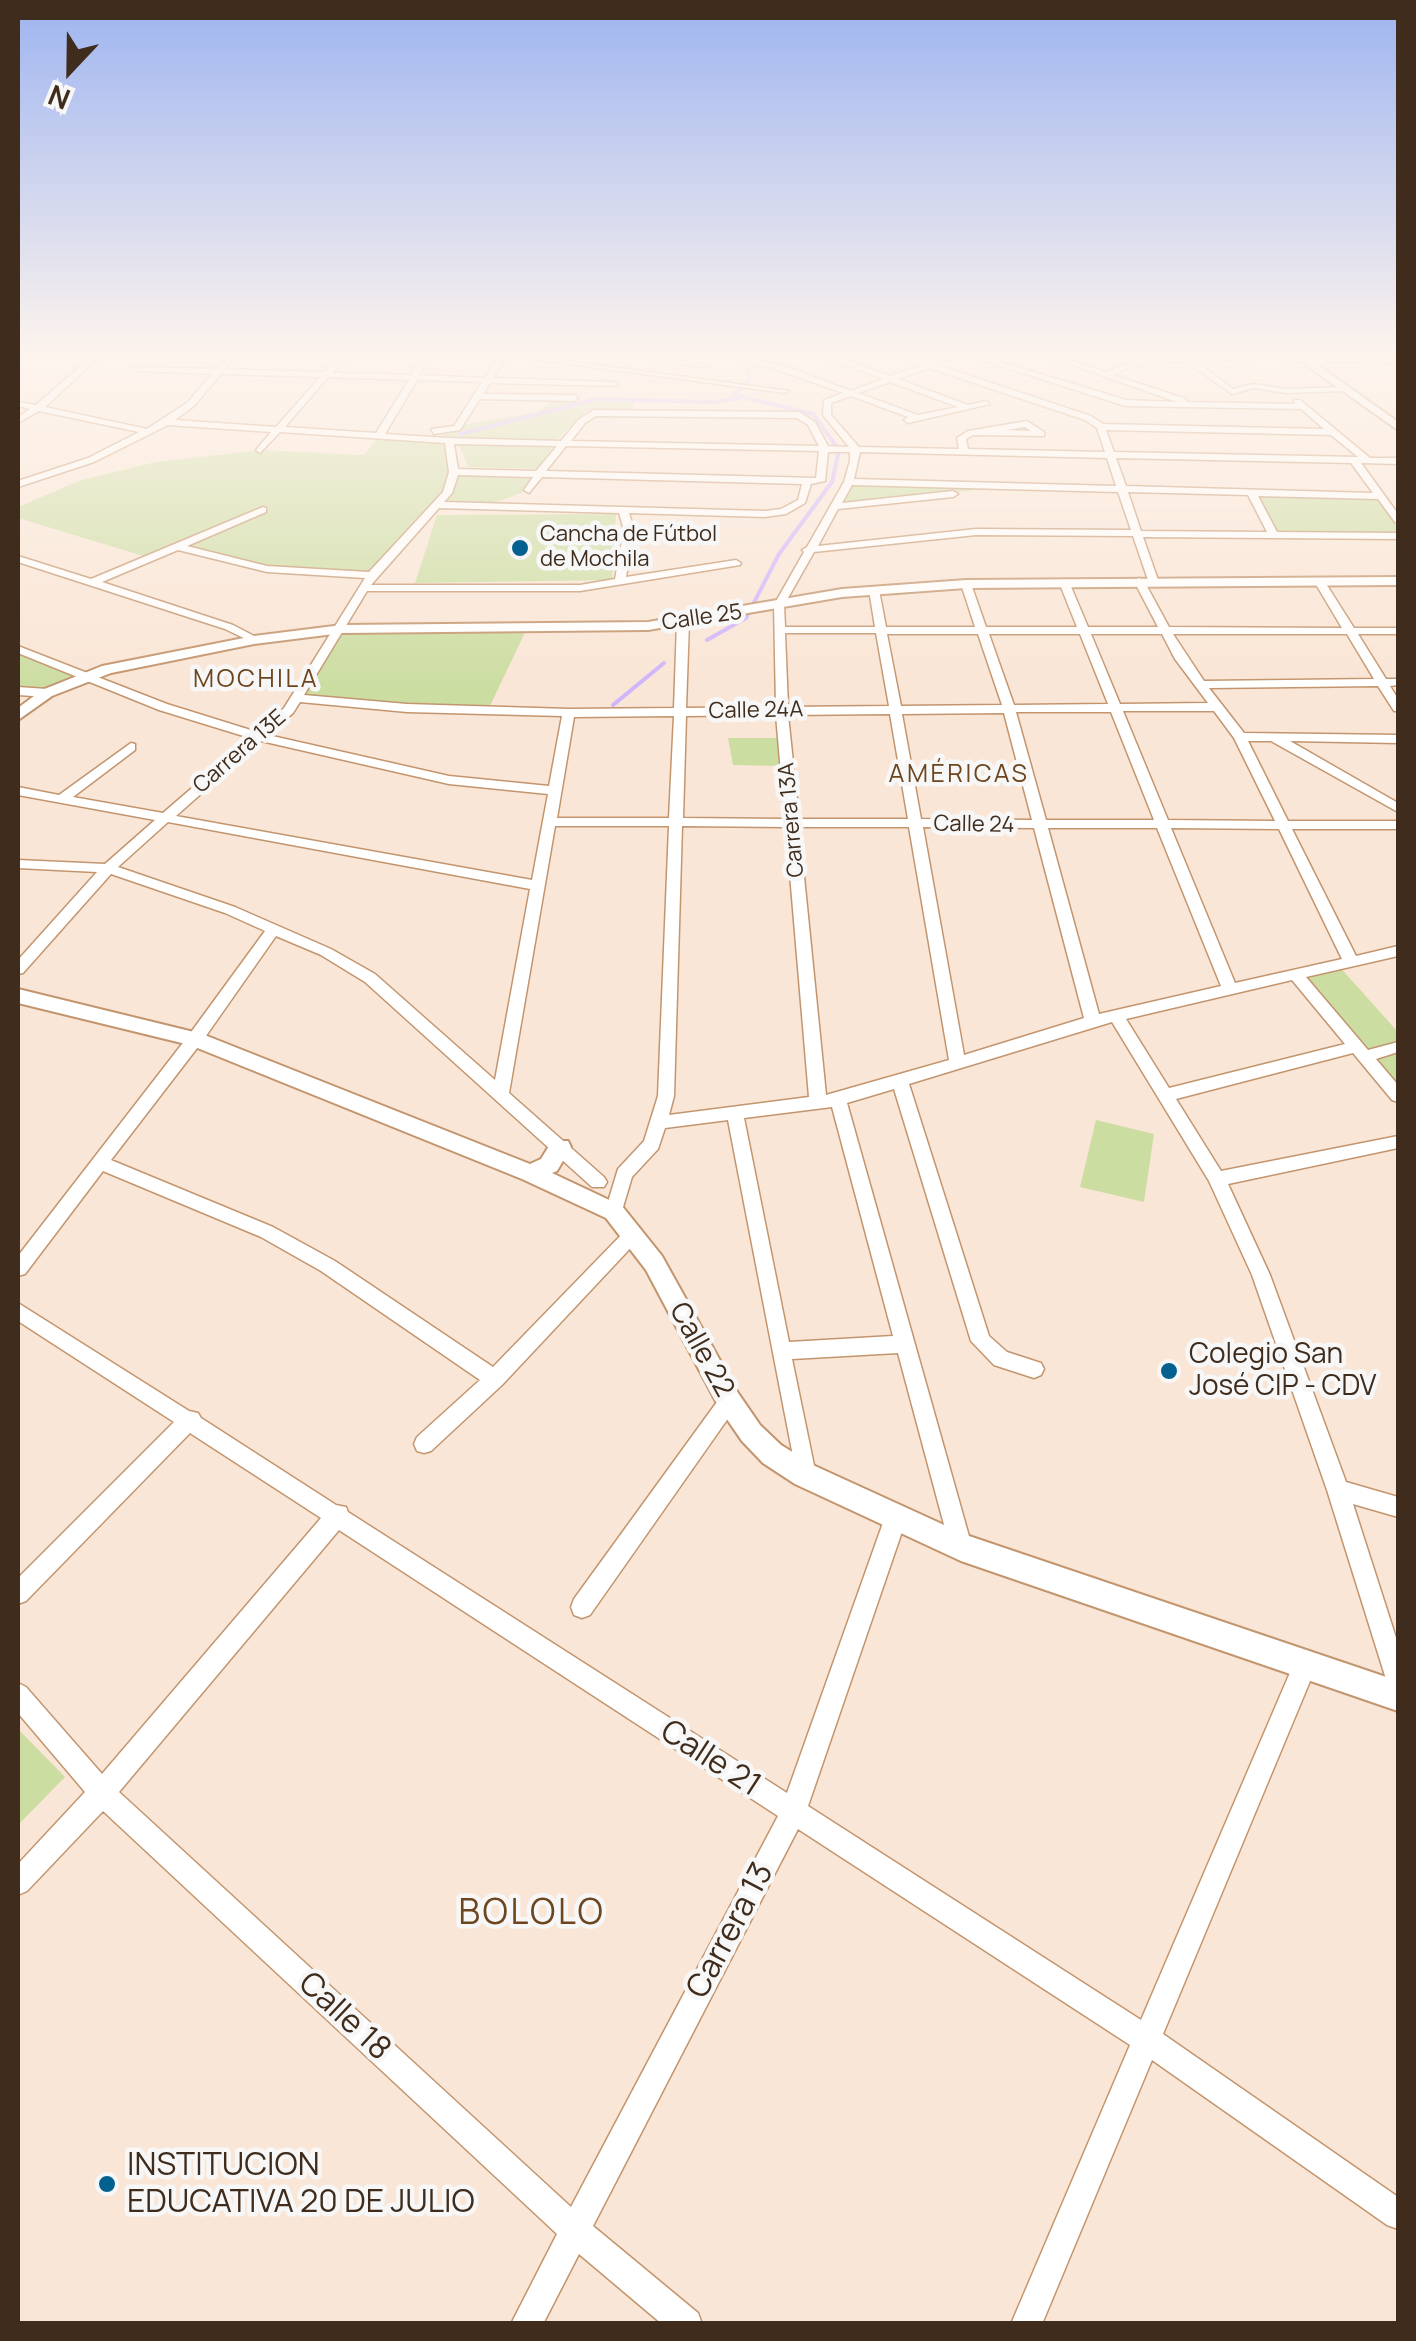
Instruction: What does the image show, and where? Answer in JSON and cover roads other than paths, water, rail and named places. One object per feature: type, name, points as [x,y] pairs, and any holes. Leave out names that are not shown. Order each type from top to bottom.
[{"type":"street","points":[[18,484],[69,465]]},
{"type":"street","points":[[453,465],[454,472],[807,482],[820,481],[824,465]]},
{"type":"street","points":[[530,490],[546,465]]},
{"type":"street","name":"Carrera 13A","points":[[828,1102],[792,824],[778,630],[779,605],[849,482],[850,465]]},
{"type":"street","points":[[1117,465],[1138,534],[1146,580],[1164,631],[1199,685],[1240,737],[1351,961]]},
{"type":"street","points":[[1358,465],[1398,520]]},
{"type":"street","points":[[18,471],[48,474]]},
{"type":"street","name":"Carrera 13E","points":[[18,969],[108,868],[164,816],[261,737],[298,698],[372,574],[438,505],[454,472]]},
{"type":"street","points":[[486,506],[571,474]]},
{"type":"street","points":[[438,505],[783,512],[802,501],[807,482]]},
{"type":"street","points":[[849,482],[1380,496]]},
{"type":"street","points":[[834,506],[977,491],[985,486]]},
{"type":"street","points":[[1252,494],[1274,535]]},
{"type":"street","points":[[89,584],[182,548],[263,510]]},
{"type":"street","points":[[620,582],[629,530],[623,511]]},
{"type":"street","points":[[807,550],[976,532],[1398,536]]},
{"type":"street","points":[[182,548],[267,568],[372,574]]},
{"type":"street","name":"Calle 25","points":[[18,559],[229,627],[254,640],[342,630],[682,622],[874,590],[966,584],[1398,581]]},
{"type":"street","points":[[364,588],[580,588],[736,563]]},
{"type":"street","points":[[1319,581],[1398,708]]},
{"type":"street","points":[[1064,582],[1230,990]]},
{"type":"street","points":[[966,584],[1009,708],[1093,1022]]},
{"type":"street","points":[[874,590],[957,1060]]},
{"type":"street","points":[[614,1212],[624,1174],[652,1144],[666,1096],[672,824],[682,622]]},
{"type":"street","points":[[778,630],[1398,631]]},
{"type":"street","points":[[18,715],[47,692],[84,676],[254,640]]},
{"type":"street","points":[[18,649],[162,707],[261,737],[432,777],[552,790]]},
{"type":"street","points":[[1199,685],[1398,682]]},
{"type":"street","points":[[18,691],[47,692]]},
{"type":"street","name":"Calle 24A","points":[[298,698],[406,708],[569,713],[1215,707]]},
{"type":"street","points":[[500,1096],[552,790],[569,713]]},
{"type":"street","points":[[1240,737],[1398,739]]},
{"type":"street","points":[[1275,738],[1394,806],[1398,821]]},
{"type":"street","points":[[62,799],[132,748]]},
{"type":"street","points":[[18,791],[538,886]]},
{"type":"street","name":"Calle 24","points":[[549,822],[1162,826],[1398,821]]},
{"type":"street","points":[[18,864],[108,868],[274,928],[370,978],[598,1182]]},
{"type":"street","points":[[18,1268],[194,1040],[274,928]]},
{"type":"street","points":[[661,1122],[828,1102],[1093,1022],[1398,951]]},
{"type":"street","points":[[1296,975],[1398,1096]]},
{"type":"street","name":"Calle 22","points":[[18,996],[194,1040],[530,1173],[614,1212],[654,1264],[729,1401],[772,1454],[805,1476],[894,1520],[961,1547],[1398,1696]]},
{"type":"street","points":[[1116,1018],[1217,1179],[1261,1275],[1338,1490],[1398,1679]]},
{"type":"street","points":[[1166,1095],[1361,1051],[1398,1047]]},
{"type":"street","points":[[900,1081],[980,1341],[1001,1358],[1034,1369]]},
{"type":"street","points":[[828,1102],[907,1344],[961,1547]]},
{"type":"street","points":[[735,1115],[805,1476]]},
{"type":"street","points":[[1217,1179],[1398,1142]]},
{"type":"street","points":[[530,1173],[549,1165],[560,1147]]},
{"type":"street","points":[[100,1163],[267,1232],[328,1266],[495,1380]]},
{"type":"street","points":[[574,1192],[624,1174]]},
{"type":"street","points":[[424,1444],[495,1380],[632,1234]]},
{"type":"street","name":"Calle 21","points":[[18,1311],[1146,2038],[1398,2214]]},
{"type":"street","points":[[780,1351],[907,1344]]},
{"type":"street","points":[[582,1608],[729,1401]]},
{"type":"street","points":[[18,1593],[191,1419]]},
{"type":"street","points":[[1338,1490],[1398,1507]]},
{"type":"street","points":[[18,1882],[102,1793],[338,1514]]},
{"type":"street","name":"Carrera 13","points":[[526,2324],[793,1813],[894,1520]]},
{"type":"street","points":[[1026,2324],[1306,1662]]},
{"type":"street","name":"Calle 18","points":[[18,1695],[102,1793],[574,2230],[687,2324]]},
{"type":"waterway","points":[[707,640],[746,618],[779,554],[832,482],[836,465]]},
{"type":"waterway","points":[[613,705],[664,663]]},
{"type":"place","name":"Cancha de Fútbol de Mochila","points":[[520,548]]},
{"type":"place","name":"Colegio San José CIP - CDV","points":[[1169,1371]]},
{"type":"place","name":"INSTITUCION EDUCATIVA 20 DE JULIO","points":[[107,2184]]},
{"type":"district","name":"MOCHILA","points":[[256,680]]},
{"type":"district","name":"AMÉRICAS","points":[[959,775]]},
{"type":"district","name":"BOLOLO","points":[[532,1914]]}]
